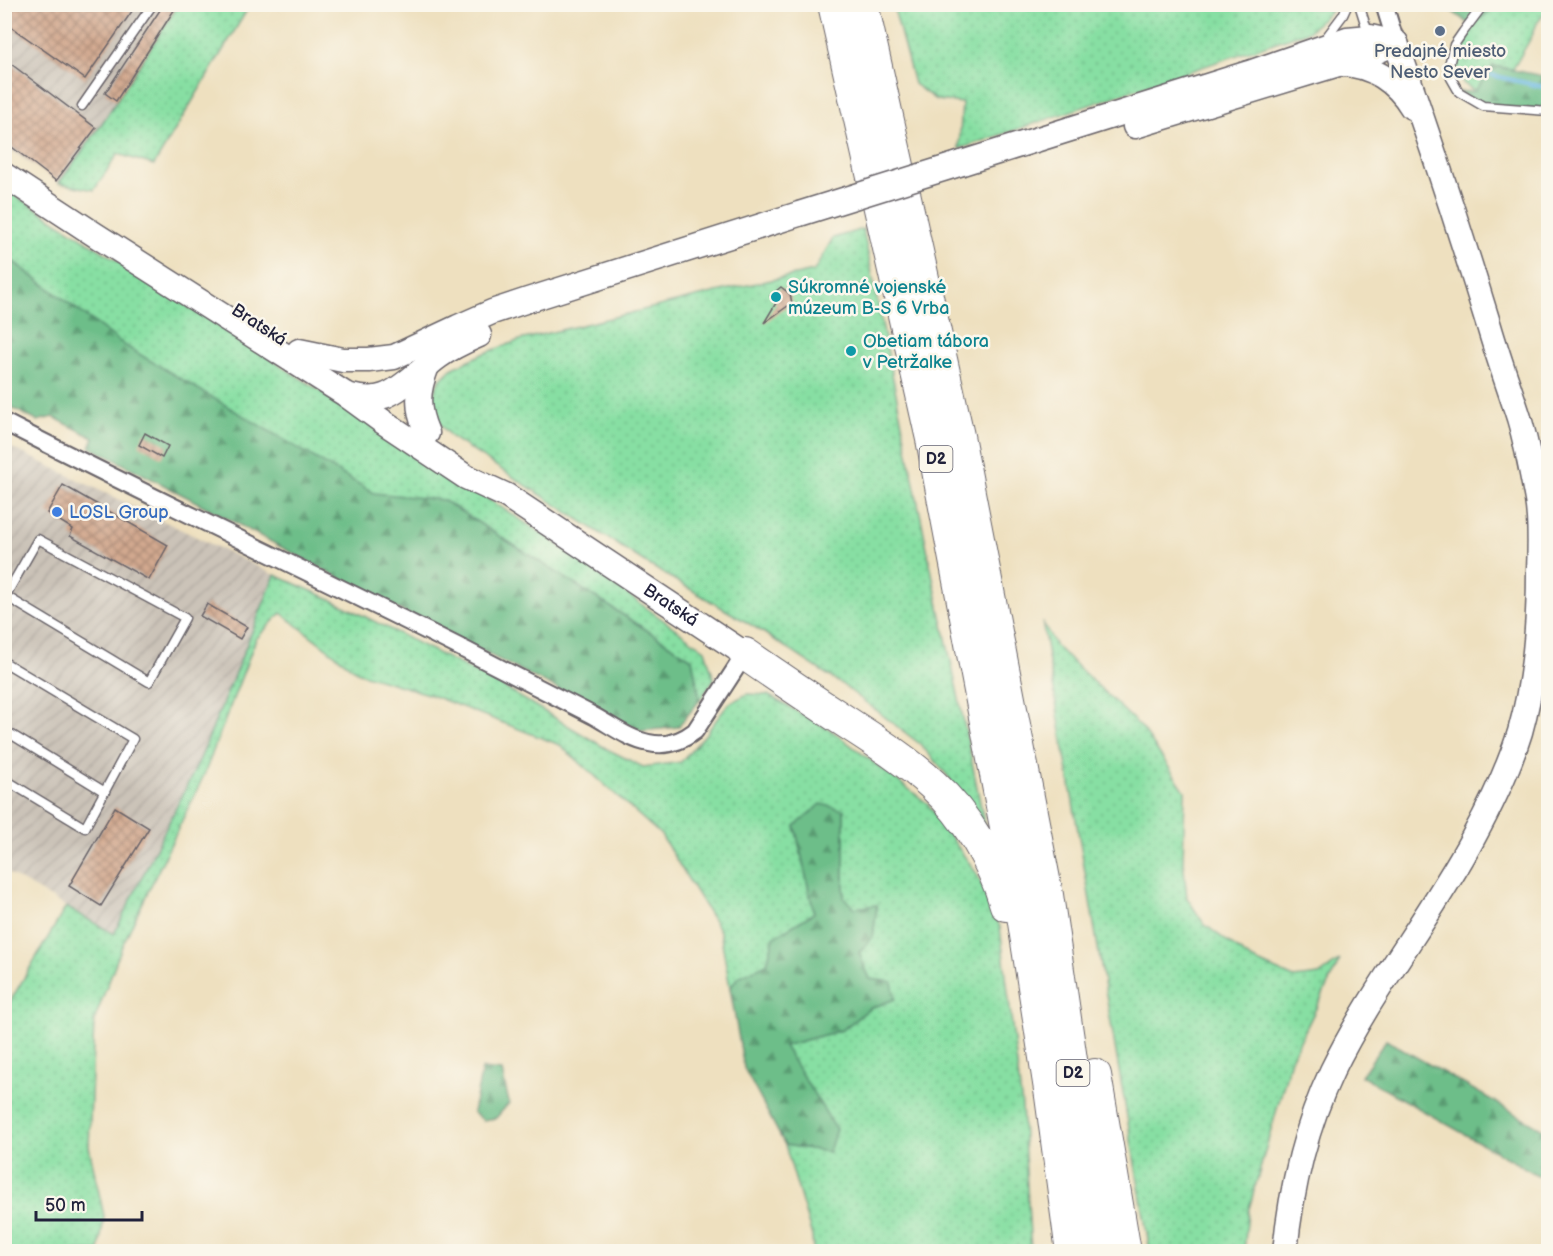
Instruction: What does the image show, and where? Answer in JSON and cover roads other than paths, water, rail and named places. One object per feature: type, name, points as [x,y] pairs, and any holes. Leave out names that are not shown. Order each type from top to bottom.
[{"type":"highway","name":"D2","points":[[834,4],[944,497],[1023,916],[1072,1251]]},
{"type":"highway","name":"D2","points":[[862,4],[958,436],[1047,895],[1119,1248]]},
{"type":"highway","points":[[745,654],[888,750],[934,786],[957,812],[989,861],[1010,916],[1036,1096],[1053,1251]]},
{"type":"main road","points":[[1326,57],[1347,39],[1370,37],[1396,43]]},
{"type":"main road","points":[[299,351],[343,360],[394,357],[492,312],[801,222],[964,171],[1249,73],[1326,57],[1375,52],[1396,43]]},
{"type":"main road","points":[[1285,1251],[1289,1209],[1298,1169],[1311,1123],[1331,1072],[1377,990],[1446,885],[1473,838],[1512,754],[1535,660],[1540,552],[1538,505],[1528,457],[1464,243],[1396,43]]},
{"type":"main road","points":[[1326,57],[1375,71],[1407,98],[1425,126]]},
{"type":"main road","name":"Bratská","points":[[4,163],[427,433],[475,465],[507,496]]},
{"type":"main road","name":"Bratská","points":[[4,175],[345,394],[466,477],[507,496],[745,654]]},
{"type":"main road","points":[[345,394],[371,399],[384,396],[439,356],[487,331],[801,222]]},
{"type":"main road","points":[[382,421],[373,408],[370,389],[374,380],[394,357]]},
{"type":"main road","points":[[427,366],[422,378],[418,403],[420,417],[427,433]]},
{"type":"street","points":[[1384,4],[1396,43]]},
{"type":"street","points":[[4,422],[437,636],[634,739],[664,745],[686,738],[695,731],[745,654]]},
{"type":"lane","points":[[82,106],[153,4]]},
{"type":"lane","points":[[1326,57],[1348,4]]},
{"type":"lane","points":[[1359,4],[1370,37]]},
{"type":"lane","points":[[1484,4],[1454,45],[1449,65],[1451,78],[1459,92],[1483,106],[1548,111]]},
{"type":"lane","points":[[38,538],[185,618],[149,682],[5,595],[38,538]]},
{"type":"lane","points":[[4,662],[133,739],[85,828],[4,779]]},
{"type":"lane","points":[[4,730],[105,792]]},
{"type":"waterway","points":[[1491,75],[1548,88]]},
{"type":"place","name":"Predajné miesto Nesto Sever","points":[[1440,31]]},
{"type":"place","name":"Súkromné vojenské múzeum B-S 6 Vrba","points":[[776,297]]},
{"type":"place","name":"Obetiam tábora v Petržalke","points":[[851,351]]},
{"type":"place","name":"LOSL Group","points":[[57,512]]}]
